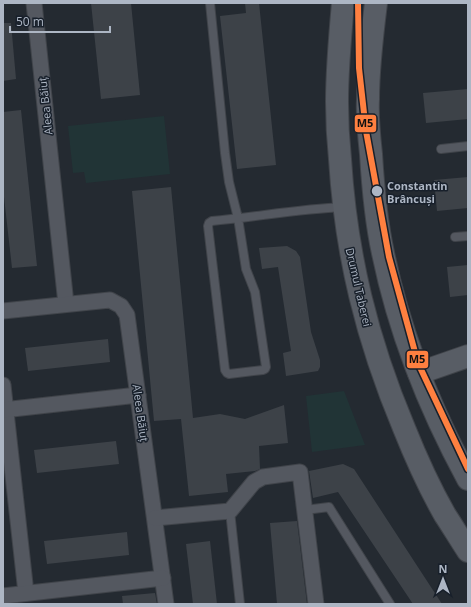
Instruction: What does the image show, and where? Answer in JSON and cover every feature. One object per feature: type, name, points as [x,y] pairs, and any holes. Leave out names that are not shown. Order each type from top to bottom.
[{"type":"main road","name":"Drumul Taberei","points":[[344,3],[338,56],[338,144],[344,207],[352,261],[363,311],[385,381],[414,452],[445,515],[468,551]]},
{"type":"main road","points":[[376,3],[370,50],[368,100],[373,184],[383,253],[394,296],[419,372],[468,479]]},
{"type":"main road","points":[[419,372],[468,356]]},
{"type":"street","name":"Aleea Băiuț","points":[[34,3],[66,304]]},
{"type":"street","name":"Aleea Băiuț","points":[[3,311],[110,300],[121,306],[127,315],[166,604]]},
{"type":"street","points":[[3,385],[4,410],[26,593]]},
{"type":"street","points":[[4,410],[138,395]]},
{"type":"street","points":[[155,518],[230,512],[254,482],[263,477],[300,472],[316,604]]},
{"type":"street","points":[[3,596],[163,578]]},
{"type":"lane","points":[[210,3],[229,182],[238,218],[246,269],[255,292],[266,366],[263,370],[227,373],[225,370],[208,226],[209,223],[212,221],[238,218],[319,208],[344,207]]},
{"type":"lane","points":[[440,149],[468,146]]},
{"type":"lane","points":[[455,237],[468,236]]},
{"type":"lane","points":[[305,510],[329,507],[390,604]]},
{"type":"lane","points":[[230,512],[240,604]]},
{"type":"shaded area","points":[[164,116],[170,174],[86,183],[84,172],[73,173],[68,126]]},
{"type":"shaded area","points":[[344,391],[365,445],[312,452],[306,396]]},
{"type":"building","points":[[91,3],[131,3],[140,95],[101,99]]},
{"type":"building","points":[[245,3],[259,3],[276,165],[237,169],[220,16],[246,13]]},
{"type":"building","points":[[3,23],[11,23],[16,79],[3,81]]},
{"type":"building","points":[[468,89],[468,119],[426,123],[423,93]]},
{"type":"building","points":[[21,110],[37,266],[12,268],[3,188],[3,112]]},
{"type":"building","points":[[468,177],[468,208],[437,211],[434,180]]},
{"type":"building","points":[[171,187],[193,418],[220,414],[245,419],[284,405],[288,443],[259,446],[260,469],[255,471],[226,474],[228,492],[189,496],[181,419],[154,421],[132,191]]},
{"type":"building","points":[[287,246],[296,251],[300,257],[311,332],[320,360],[320,367],[318,371],[286,376],[283,353],[291,351],[278,267],[262,269],[259,248]]},
{"type":"building","points":[[468,265],[468,295],[450,297],[447,267]]},
{"type":"building","points":[[108,339],[110,362],[28,371],[25,348]]},
{"type":"building","points":[[116,441],[119,464],[37,473],[34,450]]},
{"type":"building","points":[[343,464],[354,469],[442,604],[413,604],[338,492],[313,498],[309,471]]},
{"type":"building","points":[[297,521],[307,604],[277,604],[270,523]]},
{"type":"building","points":[[127,532],[129,555],[47,564],[44,541]]},
{"type":"building","points":[[210,541],[217,604],[193,604],[186,544]]},
{"type":"building","points":[[155,593],[157,604],[123,604],[122,596]]},
{"type":"transit line","name":"M5","points":[[358,3],[359,68],[366,131],[389,257],[418,363],[468,469]]},
{"type":"place","name":"Constantin Brâncuși","points":[[377,191]]}]
